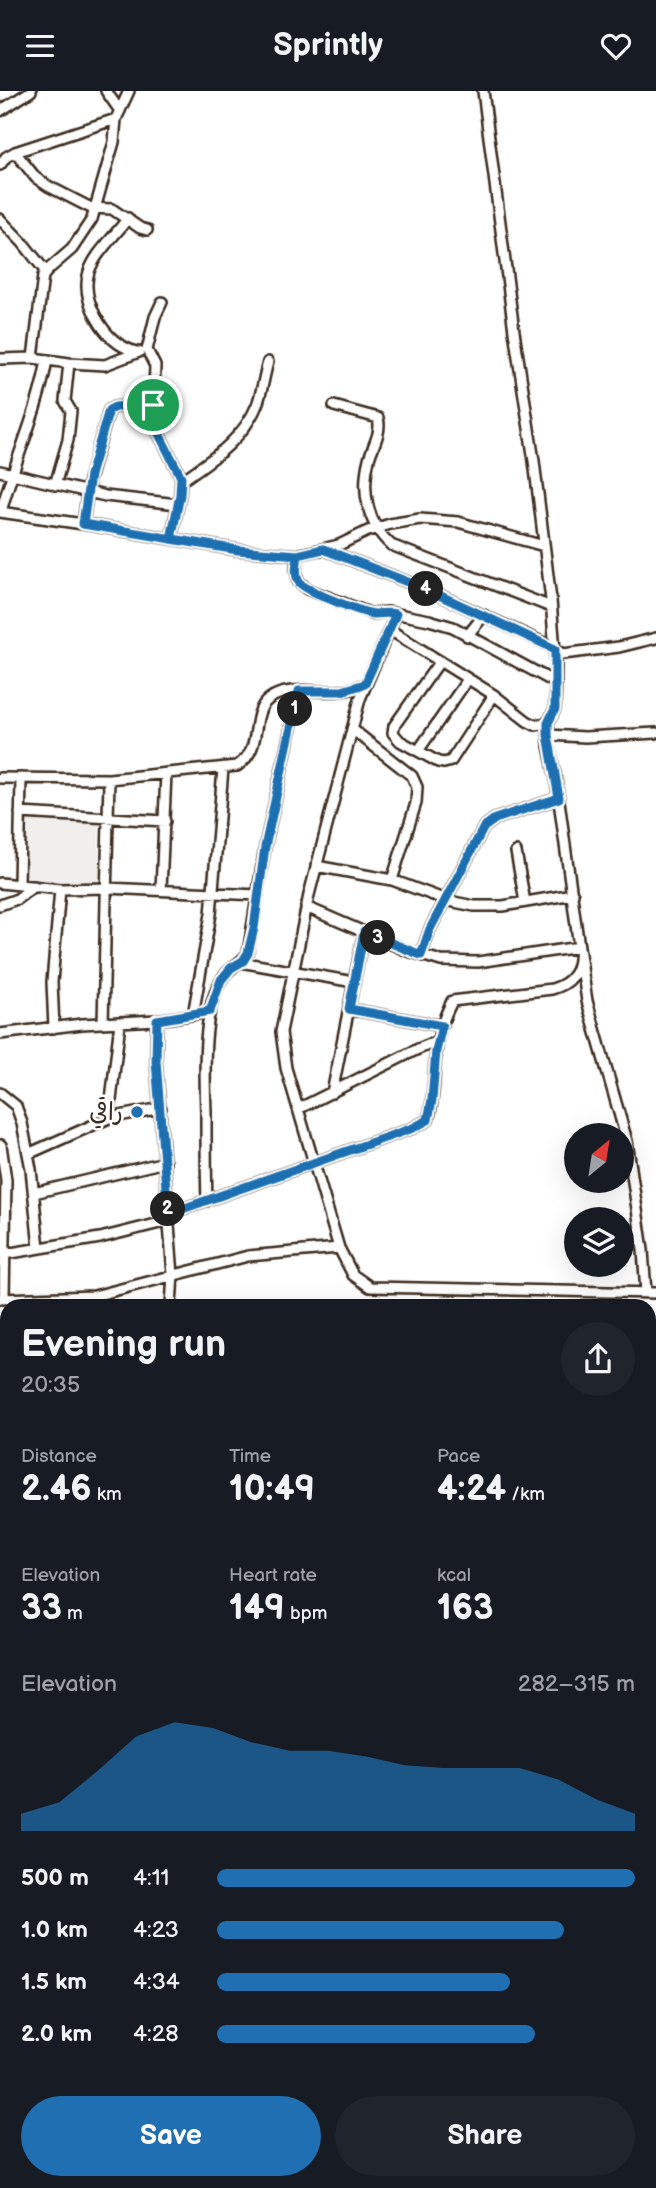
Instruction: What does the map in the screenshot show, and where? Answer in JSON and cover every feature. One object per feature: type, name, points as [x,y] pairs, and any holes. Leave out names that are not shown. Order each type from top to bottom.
[{"type":"street","points":[[0,111],[31,91]]},
{"type":"street","points":[[106,91],[118,115]]},
{"type":"street","points":[[33,358],[41,282],[46,272],[72,249],[92,219],[114,142],[118,115],[129,91]]},
{"type":"street","points":[[396,614],[365,684],[352,729],[306,907],[281,1031],[286,1068],[339,1248],[353,1275],[370,1287],[651,1293],[627,1141],[587,1001],[548,735],[548,723],[555,709],[556,684],[551,607],[483,91]]},
{"type":"street","points":[[0,165],[15,152],[118,115]]},
{"type":"street","points":[[15,152],[39,180],[95,209],[108,208],[147,230]]},
{"type":"street","points":[[128,218],[93,261],[86,294],[90,307],[107,335],[136,352]]},
{"type":"street","points":[[0,219],[46,272]]},
{"type":"street","points":[[162,302],[155,317],[147,350],[155,366],[153,416],[156,428],[181,477],[171,539]]},
{"type":"street","points":[[0,359],[33,358],[105,365],[147,350]]},
{"type":"street","points":[[47,360],[32,419],[0,512],[238,550],[298,555],[323,549],[376,529],[420,519],[458,522],[544,546]]},
{"type":"street","points":[[181,481],[222,452],[242,431],[257,405],[268,362]]},
{"type":"street","points":[[55,485],[68,440],[71,411],[65,401],[69,363]]},
{"type":"street","points":[[83,524],[87,492],[109,410],[115,407],[153,405]]},
{"type":"street","points":[[334,406],[378,418],[380,427],[369,461],[365,486],[369,512],[376,529],[391,545],[551,607]]},
{"type":"street","points":[[0,471],[87,492],[178,504]]},
{"type":"street","points":[[323,549],[428,590],[563,654],[619,647],[656,638]]},
{"type":"street","points":[[298,555],[298,581],[307,589],[372,614],[388,612],[429,619],[453,627],[556,684]]},
{"type":"street","points":[[467,636],[484,615]]},
{"type":"street","points":[[390,630],[494,695],[535,725],[548,723]]},
{"type":"street","points":[[440,661],[394,726],[393,733],[400,741],[438,762],[451,761],[494,695]]},
{"type":"street","points":[[418,751],[468,679]]},
{"type":"street","points":[[0,778],[109,779],[237,767],[247,760],[253,750],[261,709],[268,700],[291,691],[342,691],[365,684]]},
{"type":"street","points":[[207,1201],[207,1024],[221,980],[248,953],[265,847],[299,691]]},
{"type":"street","points":[[352,729],[412,776],[417,787],[416,803],[392,880]]},
{"type":"street","points":[[548,735],[585,737],[656,733]]},
{"type":"street","points":[[193,1015],[211,914],[223,769]]},
{"type":"street","points":[[161,890],[166,773]]},
{"type":"street","points":[[19,884],[20,778]]},
{"type":"street","points":[[103,1023],[109,779]]},
{"type":"street","points":[[421,955],[430,929],[484,827],[495,819],[559,798]]},
{"type":"street","points":[[20,813],[165,821]]},
{"type":"street","points":[[516,852],[526,902]]},
{"type":"street","points":[[316,866],[392,880],[445,900],[474,906],[503,906],[573,894]]},
{"type":"street","points":[[0,883],[60,889],[107,888],[258,895]]},
{"type":"street","points":[[0,905],[17,899],[34,886]]},
{"type":"street","points":[[54,1028],[52,982],[60,889]]},
{"type":"street","points":[[306,907],[441,961],[478,962],[579,947]]},
{"type":"street","points":[[332,1093],[364,932]]},
{"type":"street","points":[[5,1254],[100,1238],[168,1218],[207,1201],[413,1128],[428,1120],[438,1041],[452,1001],[562,986],[574,978],[578,967],[579,947]]},
{"type":"street","points":[[240,962],[354,982]]},
{"type":"street","points":[[349,1009],[442,1026]]},
{"type":"street","points":[[0,1034],[157,1020],[210,1011]]},
{"type":"street","points":[[157,1020],[156,1061],[173,1275],[171,1299]]},
{"type":"street","points":[[109,1118],[120,1022]]},
{"type":"street","points":[[298,1109],[438,1041]]},
{"type":"street","points":[[0,1093],[16,1106],[28,1154],[40,1248]]},
{"type":"street","points":[[28,1154],[109,1118],[161,1108]]},
{"type":"street","points":[[2,1145],[6,1181],[2,1299]]},
{"type":"street","points":[[34,1193],[165,1162]]},
{"type":"street","points":[[77,1299],[248,1256],[339,1248]]},
{"type":"shaded area","points":[[23,818],[99,824],[99,884],[23,880]]},
{"type":"place","name":"راقي","points":[[137,1112]]},
{"type":"route","points":[[153,405],[115,407],[109,410],[90,475],[83,524],[157,536],[171,539],[238,550],[281,553],[298,555],[323,549],[428,590],[555,649],[555,709],[548,723],[548,735],[559,798],[495,819],[484,827],[430,929],[421,955],[364,932],[349,1009],[442,1026],[436,1051],[428,1120],[413,1128],[168,1214],[156,1061],[157,1020],[210,1011],[221,980],[231,968],[243,961],[248,953],[265,847],[299,691],[342,691],[365,684],[396,614],[372,614],[307,589],[298,581],[298,555],[238,550],[171,539],[181,477],[156,428],[153,405]]}]
